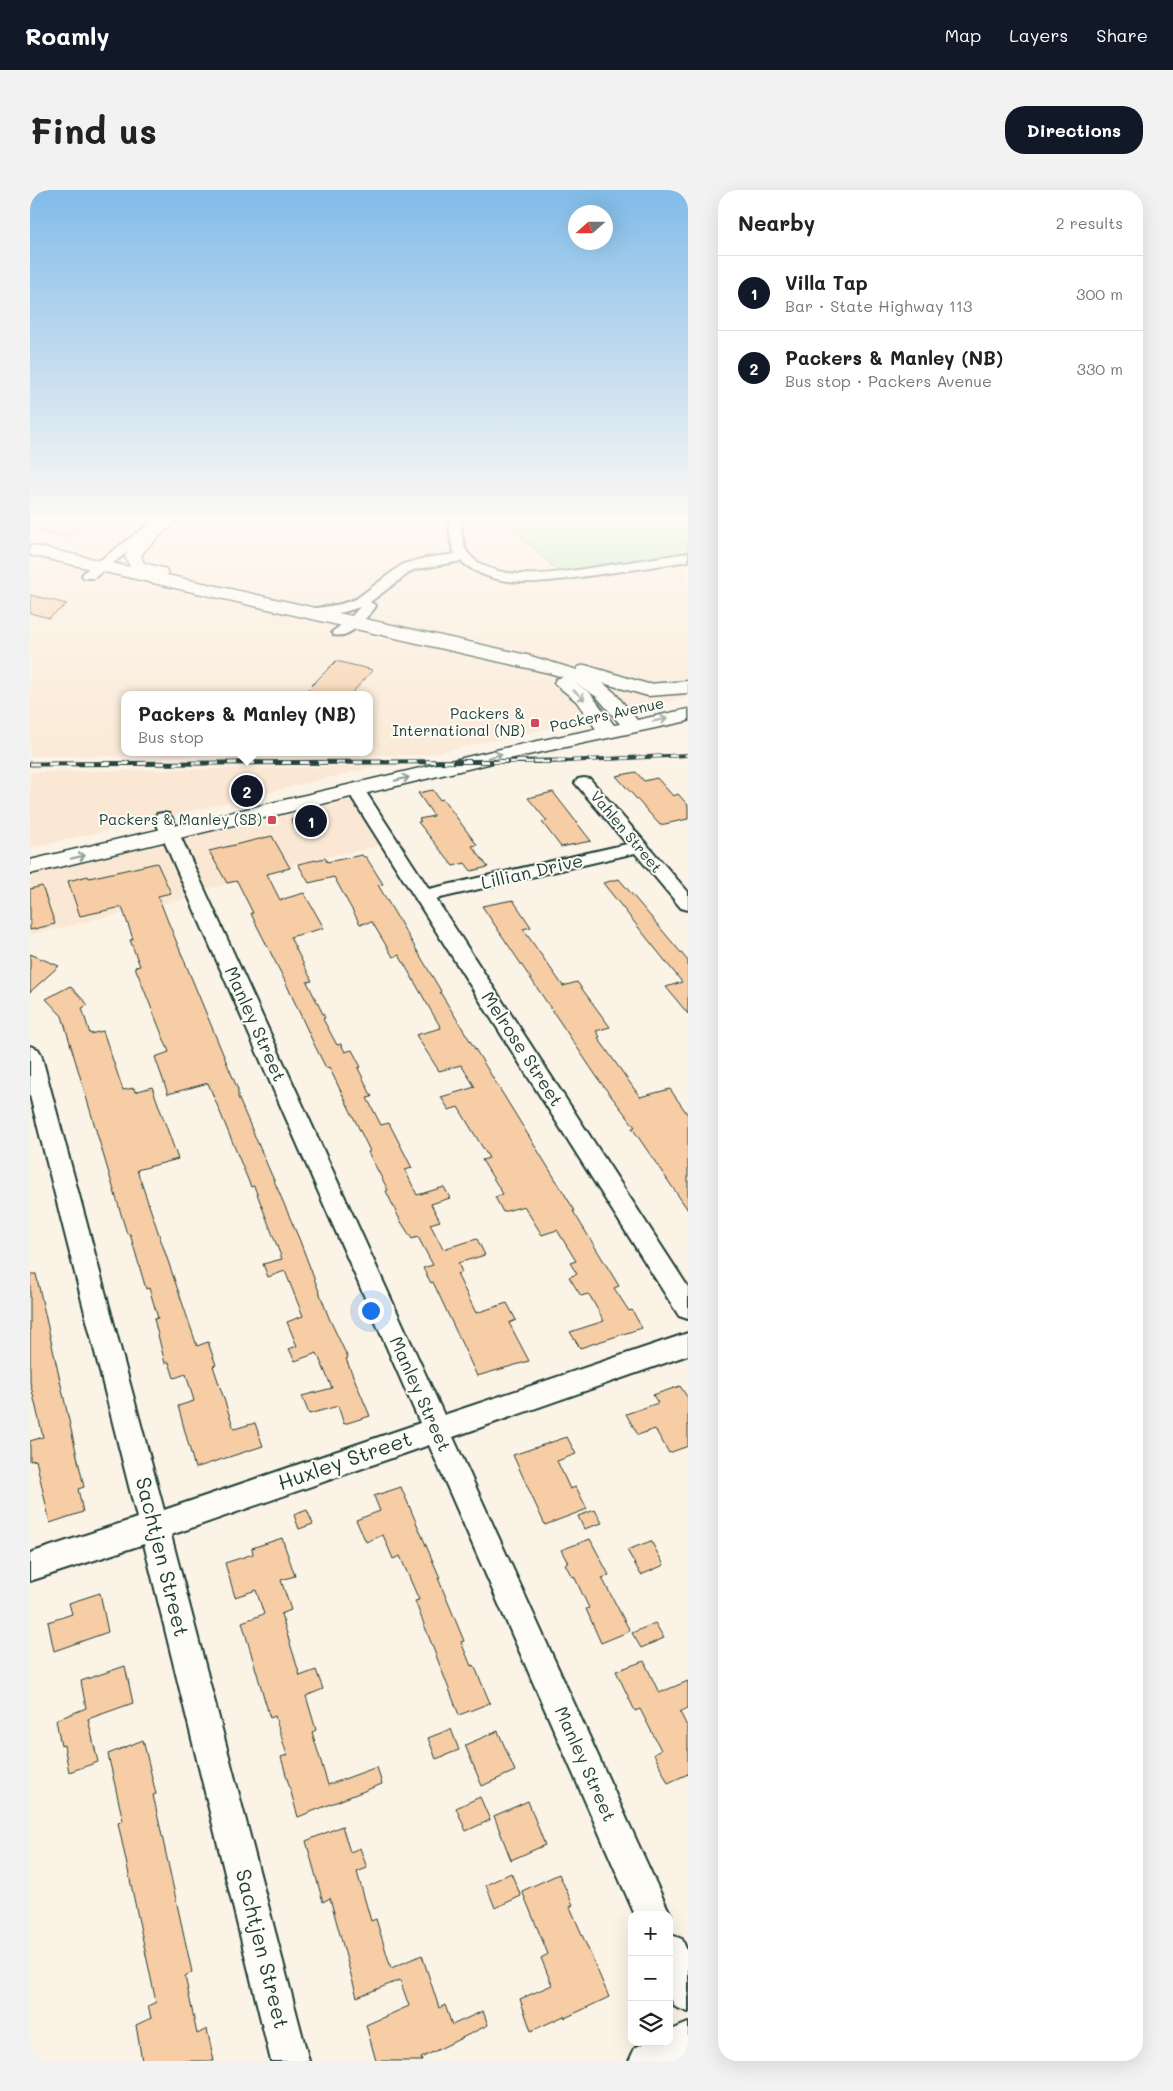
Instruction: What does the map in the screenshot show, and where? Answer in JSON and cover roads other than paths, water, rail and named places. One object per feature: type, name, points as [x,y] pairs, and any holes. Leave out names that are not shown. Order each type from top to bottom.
[{"type":"main road","points":[[238,603],[548,678],[563,683],[583,697],[603,724]]},
{"type":"main road","points":[[266,603],[310,613],[346,628],[527,661],[573,667],[627,686],[648,690],[688,687]]},
{"type":"main road","points":[[527,661],[575,675],[590,682],[608,698],[626,719]]},
{"type":"main road","name":"Packers Avenue","points":[[166,827],[393,762],[603,724],[626,719],[688,698]]},
{"type":"main road","name":"Packers Avenue","points":[[626,719],[688,715]]},
{"type":"main road","name":"Packers Avenue","points":[[30,848],[166,827],[356,790],[603,724]]},
{"type":"main road","points":[[30,868],[166,827]]},
{"type":"street","points":[[310,613],[328,611],[357,603]]},
{"type":"street","points":[[346,628],[372,603]]},
{"type":"street","name":"Vahlen Street","points":[[584,783],[688,904]]},
{"type":"street","name":"Melrose Street","points":[[356,790],[688,1308]]},
{"type":"street","name":"Manley Street","points":[[166,827],[651,1911]]},
{"type":"street","name":"Lillian Drive","points":[[424,896],[639,848]]},
{"type":"street","name":"Sachtjen Street","points":[[30,1054],[154,1527],[290,2061]]},
{"type":"street","name":"Huxley Street","points":[[30,1567],[154,1527],[688,1344]]},
{"type":"street","points":[[671,1956],[688,1994]]},
{"type":"street","points":[[648,2061],[688,2042]]},
{"type":"railway","points":[[565,761],[688,755]]},
{"type":"railway","points":[[30,764],[565,761]]},
{"type":"railway","points":[[493,762],[565,761]]},
{"type":"place","name":"Packers & International (NB)","points":[[535,723]]},
{"type":"place","name":"Packers & Manley (NB)","points":[[247,791]]},
{"type":"place","name":"Packers & Manley (SB)","points":[[272,820]]},
{"type":"place","name":"Villa Tap","points":[[311,821]]}]
